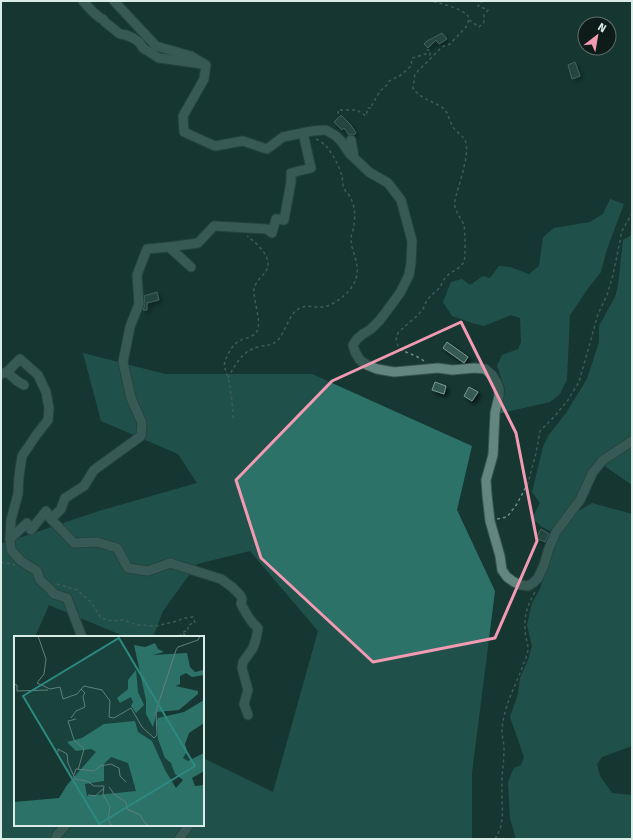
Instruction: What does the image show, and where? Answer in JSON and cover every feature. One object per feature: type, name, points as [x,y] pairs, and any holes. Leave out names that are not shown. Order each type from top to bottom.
[{"type":"street","points":[[83,1],[92,11],[120,34],[133,38],[144,48],[159,58],[206,65]]},
{"type":"street","points":[[114,1],[156,46],[191,56],[206,65]]},
{"type":"street","points":[[206,65],[204,79],[183,116],[184,132],[215,146],[243,140],[267,149],[283,137],[326,130],[336,136],[350,154],[369,172],[388,184],[401,200],[412,241],[409,275],[400,293],[380,320],[371,329],[357,338],[353,345],[360,360],[377,369],[394,372],[438,368],[452,370],[475,368],[484,369],[492,375],[497,383],[499,396],[495,413],[493,455],[486,480],[490,521],[500,556],[502,570],[507,577],[520,585],[528,586],[536,580],[544,565],[556,532],[580,500],[593,472],[602,461],[632,441]]},
{"type":"street","points":[[51,519],[61,509],[65,498],[84,486],[94,470],[141,436],[142,423],[130,398],[123,362],[130,327],[139,304],[137,275],[147,249],[198,243],[214,226],[267,229],[272,233],[276,219],[284,220],[291,182],[291,173],[311,168],[308,132]]},
{"type":"street","points":[[352,140],[354,157]]},
{"type":"street","points":[[169,247],[191,267]]},
{"type":"street","points":[[24,385],[4,373],[20,359],[38,375],[46,392],[49,408],[48,420],[22,456],[18,476],[18,494],[11,520],[11,550],[21,561],[37,571],[40,580],[54,594],[67,598],[82,636]]},
{"type":"street","points":[[10,539],[27,524],[31,530],[46,511],[51,519],[74,543],[97,542],[117,548],[128,568],[148,571],[170,563],[221,579],[232,587],[240,594],[242,599],[241,604],[252,623],[258,628],[253,648],[243,662],[242,668],[248,690],[244,704],[248,715]]},
{"type":"street","points":[[56,839],[57,835],[65,826]]},
{"type":"street","points":[[179,839],[188,826]]},
{"type":"path","points":[[431,1],[464,12],[468,15],[469,20],[479,27],[484,22],[484,15],[488,10],[478,6],[482,1]]},
{"type":"path","points":[[426,362],[401,350],[396,343],[396,338],[400,330],[423,309],[428,299],[439,288],[444,278],[457,270],[464,261],[464,224],[456,211],[455,200],[462,178],[466,145],[465,140],[453,127],[447,112],[443,108],[421,96],[413,88],[415,74],[442,47],[450,44],[466,27],[469,20]]},
{"type":"path","points":[[338,114],[338,110],[357,110],[366,116],[368,108],[372,108],[372,105],[380,91],[390,81],[401,75],[411,66],[412,58],[426,54],[427,50],[430,50],[430,58]]},
{"type":"path","points":[[228,378],[235,364],[244,354],[255,348],[268,346],[277,340],[283,334],[292,316],[298,309],[306,307],[325,307],[340,299],[345,296],[356,278],[358,268],[351,238],[354,224],[354,208],[344,188],[338,165],[325,145],[308,132]]},
{"type":"path","points":[[490,521],[507,517],[517,504],[528,483],[540,431],[568,400],[579,382],[598,314],[607,295],[613,275],[622,231],[632,213]]},
{"type":"path","points":[[233,418],[228,378],[224,369],[225,362],[234,344],[254,335],[257,331],[258,322],[254,287],[267,268],[268,263],[266,256],[258,246],[248,236],[242,233]]},
{"type":"path","points":[[1,414],[1,423]]},
{"type":"path","points":[[1,562],[11,565],[29,566]]},
{"type":"path","points":[[495,839],[502,825],[503,813],[502,790],[504,747],[502,732],[504,716],[528,651],[525,616],[527,608],[537,588],[538,583],[536,580]]},
{"type":"path","points":[[57,584],[77,590],[91,602],[101,618],[112,621],[124,620],[137,625],[156,626],[192,617],[195,623],[188,625],[188,631],[182,632],[185,635],[180,635],[181,636]]},
{"type":"highlighted area","points":[[461,322],[516,433],[537,541],[495,638],[373,662],[261,558],[236,480],[332,381]]},
{"type":"green space","points":[[610,199],[624,204],[607,249],[601,272],[570,315],[567,379],[560,394],[550,402],[501,413],[505,389],[497,366],[502,355],[518,349],[521,342],[520,318],[511,315],[484,326],[452,316],[443,302],[451,282],[462,279],[470,285],[483,276],[490,278],[499,266],[510,267],[529,274],[539,266],[543,237],[554,228],[590,222],[603,214]]},
{"type":"green space","points":[[632,232],[632,485],[606,467],[598,458],[589,470],[569,509],[550,531],[542,527],[532,518],[540,503],[532,492],[543,447],[548,436],[566,413],[587,379],[599,342],[599,326],[615,297],[618,286],[623,240],[630,236]]},
{"type":"green space","points":[[83,353],[165,374],[312,374],[472,446],[457,510],[495,591],[472,773],[472,839],[1,839],[1,544],[99,511],[197,483],[178,454],[101,421]]},
{"type":"green space","points":[[592,503],[632,514],[632,746],[602,757],[597,764],[600,776],[612,793],[632,795],[632,839],[516,839],[510,818],[508,782],[514,768],[521,765],[524,757],[510,717],[518,694],[520,678],[532,646],[527,625],[532,603],[540,589],[553,546],[562,526],[575,513]]},
{"type":"building","points":[[442,33],[447,39],[439,44],[436,40],[428,48],[424,44],[428,40]]},
{"type":"building","points":[[575,62],[580,76],[572,79],[568,65]]},
{"type":"building","points":[[341,115],[356,133],[354,135],[349,135],[344,128],[342,130],[334,122]]},
{"type":"building","points":[[157,292],[159,300],[147,303],[147,310],[143,310],[145,304],[144,296]]},
{"type":"building","points":[[447,342],[468,357],[464,363],[443,348]]},
{"type":"building","points":[[435,382],[446,386],[444,394],[432,390]]},
{"type":"building","points":[[469,387],[478,392],[472,401],[464,396]]},
{"type":"building","points":[[541,529],[549,534],[545,542],[536,538]]}]
